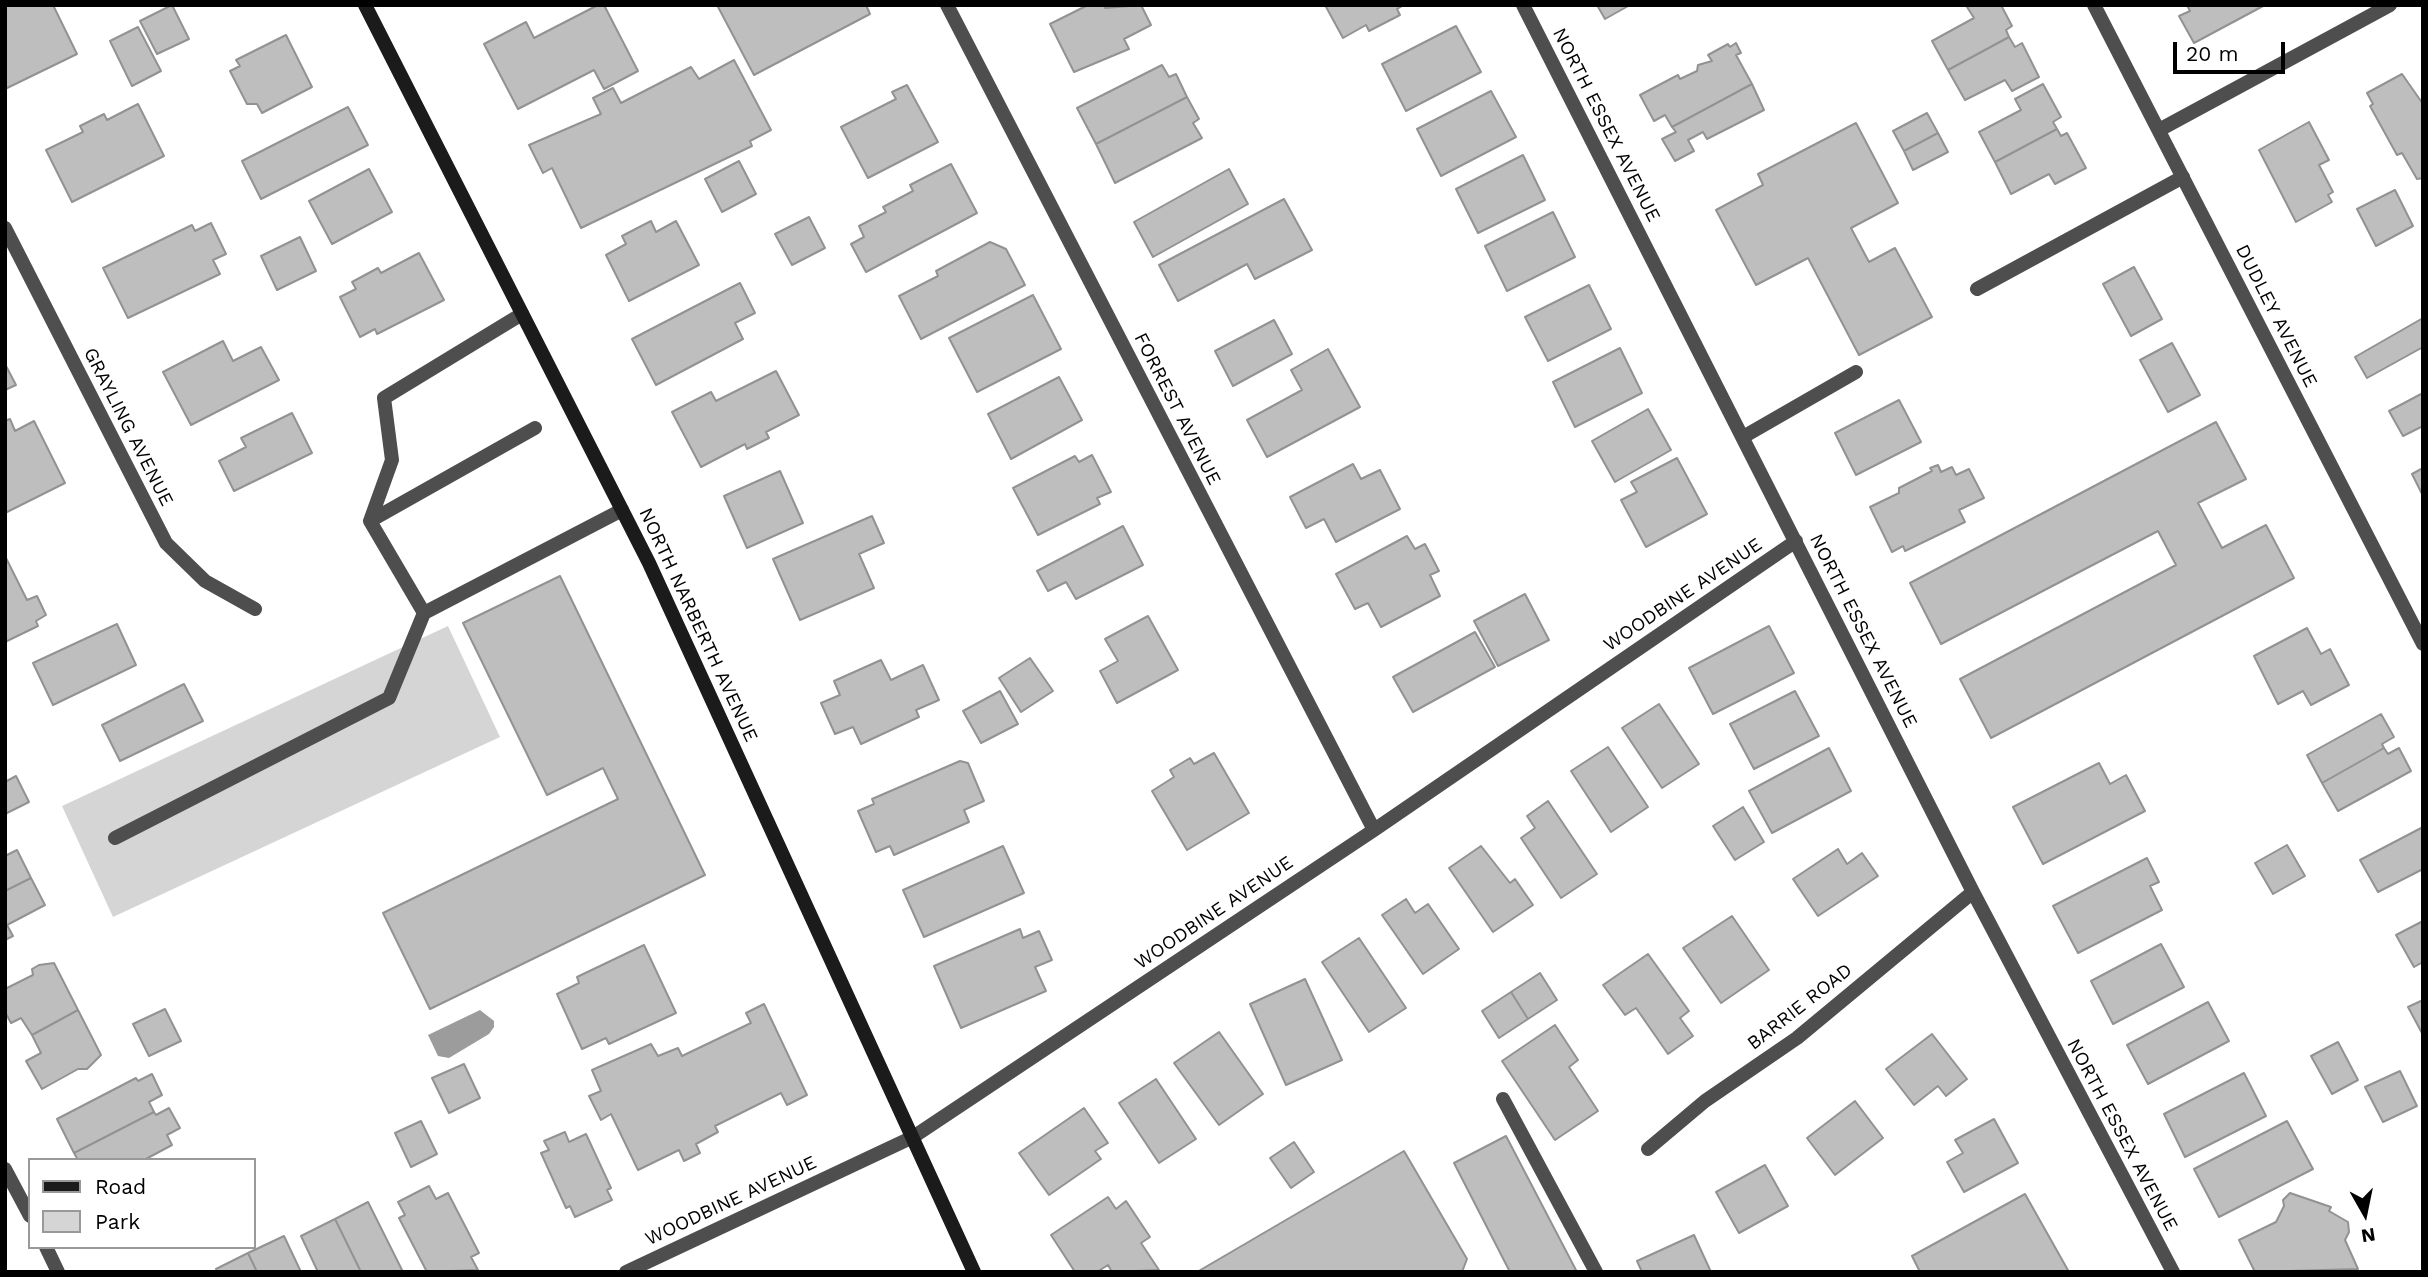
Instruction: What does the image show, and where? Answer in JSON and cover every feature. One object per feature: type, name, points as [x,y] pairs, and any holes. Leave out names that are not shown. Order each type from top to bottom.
[{"type":"street","name":"NORTH NARBERTH AVENUE","points":[[365,5],[622,510],[974,1272]]},
{"type":"street","name":"FORREST AVENUE","points":[[947,5],[1374,830]]},
{"type":"street","name":"NORTH ESSEX AVENUE","points":[[1522,5],[1973,892],[2173,1272]]},
{"type":"street","name":"DUDLEY AVENUE","points":[[2094,5],[2423,644]]},
{"type":"street","points":[[2159,130],[2390,5]]},
{"type":"street","points":[[1977,289],[2182,177]]},
{"type":"street","name":"GRAYLING AVENUE","points":[[5,228],[166,543],[205,581],[255,609]]},
{"type":"street","points":[[370,521],[392,460],[384,398],[522,314]]},
{"type":"street","points":[[1743,437],[1856,372]]},
{"type":"street","points":[[370,521],[535,428]]},
{"type":"street","points":[[115,838],[388,698],[424,613],[622,510]]},
{"type":"street","points":[[370,521],[424,613]]},
{"type":"street","name":"WOODBINE AVENUE","points":[[626,1272],[913,1137],[1374,830],[1796,541]]},
{"type":"street","name":"BARRIE ROAD","points":[[1648,1149],[1705,1101],[1797,1038],[1973,892]]},
{"type":"street","points":[[1503,1099],[1596,1272]]},
{"type":"street","points":[[5,1169],[28,1212]]},
{"type":"street","points":[[47,1249],[58,1272]]},
{"type":"green space","points":[[448,626],[500,737],[113,917],[62,806]]},
{"type":"shaded area","points":[[480,1010],[494,1021],[494,1027],[489,1034],[449,1058],[438,1056],[428,1035]]},
{"type":"building","points":[[5,5],[53,5],[77,54],[5,89]]},
{"type":"building","points":[[172,5],[189,39],[157,54],[140,21]]},
{"type":"building","points":[[598,5],[604,5],[638,71],[604,89],[594,70],[518,109],[484,44],[526,22],[534,38]]},
{"type":"building","points":[[717,5],[866,5],[870,14],[754,75]]},
{"type":"building","points":[[1088,5],[1104,5],[1105,8],[1141,5],[1151,25],[1124,39],[1129,49],[1074,72],[1050,24]]},
{"type":"building","points":[[1325,5],[1404,5],[1397,9],[1400,15],[1369,31],[1366,25],[1343,38]]},
{"type":"building","points":[[1597,5],[1630,5],[1605,19]]},
{"type":"building","points":[[2001,5],[2012,26],[2006,30],[2009,37],[1948,70],[1932,41],[1974,18],[1967,7]]},
{"type":"building","points":[[2187,5],[2265,5],[2194,43],[2179,16],[2190,11]]},
{"type":"building","points":[[1456,26],[1481,72],[1406,111],[1382,64]]},
{"type":"building","points":[[138,27],[161,71],[132,86],[110,41]]},
{"type":"building","points":[[286,35],[312,87],[262,113],[257,104],[247,104],[230,71],[240,66],[236,60]]},
{"type":"building","points":[[2009,37],[2015,47],[2022,43],[2039,77],[2012,91],[2005,80],[1965,100],[1948,70]]},
{"type":"building","points":[[1736,43],[1741,53],[1736,55],[1752,84],[1672,127],[1665,115],[1654,121],[1640,95],[1678,75],[1680,79],[1697,71],[1698,65],[1712,61],[1708,55],[1728,44],[1730,47]]},
{"type":"building","points":[[734,60],[771,130],[750,141],[752,146],[581,228],[552,168],[543,173],[529,145],[601,114],[593,98],[613,88],[621,103],[691,67],[699,79]]},
{"type":"building","points":[[1162,65],[1169,77],[1176,74],[1187,97],[1096,144],[1077,108]]},
{"type":"building","points":[[2402,74],[2423,104],[2423,178],[2417,179],[2402,153],[2397,155],[2370,106],[2373,104],[2367,93]]},
{"type":"building","points":[[1752,84],[1764,110],[1707,139],[1703,132],[1688,140],[1694,151],[1675,161],[1662,139],[1676,132],[1672,127]]},
{"type":"building","points":[[2043,84],[2061,117],[2053,122],[2057,129],[1995,162],[1979,132],[2021,110],[2015,99]]},
{"type":"building","points":[[907,85],[938,142],[868,178],[841,127],[896,99],[892,92]]},
{"type":"building","points":[[1491,91],[1516,137],[1441,176],[1417,129]]},
{"type":"building","points":[[1187,97],[1199,119],[1193,123],[1202,138],[1115,183],[1096,144]]},
{"type":"building","points":[[138,104],[164,156],[72,202],[46,150],[83,132],[80,126],[104,114],[107,120]]},
{"type":"building","points":[[348,107],[368,145],[261,199],[242,161]]},
{"type":"building","points":[[1927,113],[1938,133],[1904,151],[1893,131]]},
{"type":"building","points":[[2309,122],[2329,160],[2319,165],[2333,192],[2328,195],[2332,202],[2296,222],[2259,150]]},
{"type":"building","points":[[1856,123],[1898,203],[1851,228],[1869,262],[1895,248],[1932,317],[1859,355],[1808,258],[1756,285],[1716,210],[1763,185],[1758,174]]},
{"type":"building","points":[[2057,129],[2061,136],[2067,133],[2086,168],[2055,184],[2049,174],[2011,194],[1995,162]]},
{"type":"building","points":[[1938,133],[1948,152],[1913,170],[1904,151]]},
{"type":"building","points":[[1523,155],[1545,200],[1478,233],[1456,189]]},
{"type":"building","points":[[739,161],[756,194],[722,212],[705,179]]},
{"type":"building","points":[[951,164],[977,213],[866,272],[851,244],[864,237],[859,226],[886,212],[883,207],[913,191],[910,185]]},
{"type":"building","points":[[369,169],[392,212],[332,244],[309,201]]},
{"type":"building","points":[[1229,169],[1248,204],[1153,257],[1134,222]]},
{"type":"building","points":[[2395,190],[2413,226],[2376,246],[2357,209]]},
{"type":"building","points":[[1284,199],[1312,250],[1255,279],[1247,264],[1178,301],[1159,265]]},
{"type":"building","points":[[1553,212],[1575,257],[1507,291],[1485,246]]},
{"type":"building","points":[[809,217],[825,248],[792,265],[775,234]]},
{"type":"building","points":[[651,221],[656,232],[676,221],[699,265],[629,301],[606,255],[626,244],[622,236]]},
{"type":"building","points":[[211,223],[226,254],[213,260],[220,274],[128,318],[103,268],[192,225],[195,231]]},
{"type":"building","points":[[300,237],[316,271],[277,290],[261,256]]},
{"type":"building","points":[[990,242],[1006,249],[1025,285],[921,339],[899,296],[938,276],[936,271]]},
{"type":"building","points":[[419,253],[444,300],[377,334],[375,329],[360,337],[340,297],[356,289],[352,282],[378,268],[381,273]]},
{"type":"building","points":[[2134,267],[2162,319],[2131,336],[2103,284]]},
{"type":"building","points":[[740,283],[755,313],[735,323],[743,339],[656,385],[632,339]]},
{"type":"building","points":[[1589,285],[1611,329],[1548,361],[1525,317]]},
{"type":"building","points":[[1033,295],[1061,349],[977,392],[949,338]]},
{"type":"building","points":[[2423,318],[2423,347],[2367,378],[2355,357]]},
{"type":"building","points":[[1274,320],[1292,354],[1233,386],[1215,351]]},
{"type":"building","points":[[223,341],[233,361],[261,347],[279,380],[191,425],[163,372]]},
{"type":"building","points":[[2172,343],[2200,395],[2168,412],[2140,360]]},
{"type":"building","points":[[1620,348],[1642,393],[1575,427],[1553,382]]},
{"type":"building","points":[[1328,349],[1360,407],[1267,457],[1247,420],[1302,390],[1291,370]]},
{"type":"building","points":[[5,364],[16,385],[5,390]]},
{"type":"building","points":[[776,371],[799,415],[766,432],[769,438],[747,449],[745,444],[701,467],[672,412],[711,392],[716,401]]},
{"type":"building","points":[[1059,377],[1082,420],[1011,459],[988,414]]},
{"type":"building","points":[[2423,393],[2423,426],[2403,436],[2389,411]]},
{"type":"building","points":[[1899,400],[1921,442],[1856,475],[1835,433]]},
{"type":"building","points":[[1648,409],[1671,450],[1615,482],[1592,441]]},
{"type":"building","points":[[292,413],[312,453],[234,491],[219,461],[246,447],[241,438]]},
{"type":"building","points":[[10,419],[15,431],[34,421],[65,483],[5,513],[5,421]]},
{"type":"building","points":[[2216,422],[2246,479],[2198,503],[2222,548],[2266,525],[2294,578],[1991,738],[1960,679],[2176,565],[2158,531],[1941,644],[1910,583]]},
{"type":"building","points":[[1092,455],[1111,492],[1097,498],[1100,504],[1038,535],[1013,488],[1075,456],[1079,462]]},
{"type":"building","points":[[1677,458],[1707,514],[1646,547],[1621,500],[1637,492],[1631,482]]},
{"type":"building","points":[[1353,464],[1361,479],[1380,470],[1400,509],[1336,542],[1324,519],[1306,528],[1290,497]]},
{"type":"building","points":[[1938,465],[1941,472],[1952,467],[1956,475],[1969,469],[1984,498],[1959,510],[1965,522],[1905,551],[1903,546],[1892,552],[1870,507],[1899,493],[1899,488],[1932,471],[1930,468]]},
{"type":"building","points":[[2423,468],[2423,496],[2412,474]]},
{"type":"building","points":[[780,471],[803,523],[747,548],[724,496]]},
{"type":"building","points":[[872,516],[884,543],[859,554],[874,588],[800,620],[773,559]]},
{"type":"building","points":[[1123,526],[1143,565],[1076,599],[1066,582],[1048,591],[1037,571]]},
{"type":"building","points":[[1407,536],[1415,549],[1425,544],[1439,571],[1430,575],[1440,596],[1381,627],[1368,603],[1355,609],[1336,574]]},
{"type":"building","points":[[5,556],[27,600],[37,596],[46,615],[36,621],[38,626],[5,642]]},
{"type":"building","points":[[560,576],[705,875],[430,1009],[383,913],[618,799],[603,768],[547,795],[463,623]]},
{"type":"building","points":[[1525,594],[1549,640],[1498,666],[1474,621]]},
{"type":"building","points":[[1148,616],[1178,670],[1117,703],[1100,671],[1118,661],[1105,639]]},
{"type":"building","points":[[117,624],[136,665],[53,705],[33,663]]},
{"type":"building","points":[[1769,626],[1794,673],[1713,714],[1689,668]]},
{"type":"building","points":[[2307,628],[2321,654],[2330,649],[2349,685],[2311,705],[2303,691],[2278,704],[2254,656]]},
{"type":"building","points":[[1475,632],[1495,667],[1413,712],[1393,677]]},
{"type":"building","points":[[1030,658],[1053,691],[1021,712],[999,678]]},
{"type":"building","points":[[881,660],[891,680],[923,665],[939,700],[916,710],[919,717],[861,744],[853,727],[835,734],[821,703],[840,695],[834,681]]},
{"type":"building","points":[[184,684],[203,721],[120,761],[102,725]]},
{"type":"building","points":[[1000,691],[1018,724],[981,743],[963,711]]},
{"type":"building","points":[[1795,691],[1819,736],[1754,769],[1730,724]]},
{"type":"building","points":[[1659,704],[1699,764],[1662,788],[1622,728]]},
{"type":"building","points":[[2381,714],[2394,737],[2382,744],[2384,748],[2322,783],[2307,755]]},
{"type":"building","points":[[1608,747],[1648,807],[1611,832],[1571,771]]},
{"type":"building","points":[[1829,748],[1851,791],[1772,833],[1749,791]]},
{"type":"building","points":[[2384,748],[2388,754],[2399,748],[2411,771],[2338,811],[2322,783]]},
{"type":"building","points":[[1214,753],[1249,813],[1187,850],[1152,791],[1174,777],[1170,770],[1190,758],[1194,764]]},
{"type":"building","points":[[960,761],[968,763],[984,801],[964,810],[969,822],[894,855],[890,846],[876,852],[858,811],[874,804],[872,799]]},
{"type":"building","points":[[2099,763],[2110,784],[2126,775],[2145,811],[2043,864],[2013,807]]},
{"type":"building","points":[[16,776],[29,802],[5,814],[5,782]]},
{"type":"building","points":[[1548,801],[1597,874],[1561,898],[1521,838],[1535,828],[1527,816]]},
{"type":"building","points":[[1743,807],[1764,842],[1735,860],[1713,826]]},
{"type":"building","points":[[2423,827],[2423,869],[2378,892],[2360,860]]},
{"type":"building","points":[[2287,845],[2305,876],[2273,894],[2255,863]]},
{"type":"building","points":[[1003,846],[1024,893],[924,937],[903,890]]},
{"type":"building","points":[[1481,846],[1510,883],[1515,879],[1533,905],[1493,932],[1449,868]]},
{"type":"building","points":[[1838,849],[1847,864],[1862,853],[1878,876],[1818,916],[1793,879]]},
{"type":"building","points":[[17,850],[31,878],[5,891],[5,856]]},
{"type":"building","points":[[2147,858],[2159,882],[2150,886],[2162,910],[2078,953],[2053,906]]},
{"type":"building","points":[[31,878],[45,905],[7,925],[13,936],[5,940],[5,891]]},
{"type":"building","points":[[1406,899],[1415,913],[1428,904],[1459,949],[1423,974],[1382,915]]},
{"type":"building","points":[[1732,916],[1769,970],[1721,1003],[1683,948]]},
{"type":"building","points":[[2423,921],[2423,962],[2414,967],[2396,935]]},
{"type":"building","points":[[1020,929],[1023,938],[1039,931],[1052,960],[1035,967],[1046,991],[961,1028],[934,966]]},
{"type":"building","points":[[1359,938],[1406,1008],[1369,1032],[1322,962]]},
{"type":"building","points":[[2161,944],[2184,987],[2113,1024],[2091,981]]},
{"type":"building","points":[[644,945],[676,1013],[609,1044],[606,1038],[582,1049],[557,994],[579,983],[577,977]]},
{"type":"building","points":[[1648,954],[1689,1011],[1680,1018],[1693,1036],[1668,1054],[1636,1008],[1625,1015],[1603,985]]},
{"type":"building","points":[[54,963],[78,1010],[32,1035],[21,1018],[11,1023],[5,1012],[5,989],[33,975],[32,969],[39,965]]},
{"type":"building","points":[[1540,973],[1557,1000],[1528,1019],[1511,992]]},
{"type":"building","points":[[1305,979],[1342,1060],[1286,1085],[1250,1004]]},
{"type":"building","points":[[1511,992],[1528,1019],[1499,1038],[1482,1011]]},
{"type":"building","points":[[2423,1000],[2423,1035],[2408,1007]]},
{"type":"building","points":[[2208,1002],[2229,1041],[2148,1084],[2127,1045]]},
{"type":"building","points":[[764,1004],[807,1095],[787,1105],[781,1093],[715,1126],[718,1132],[696,1144],[700,1153],[684,1161],[679,1150],[638,1170],[611,1114],[601,1120],[589,1096],[601,1091],[592,1070],[651,1044],[658,1056],[678,1048],[682,1056],[751,1023],[746,1013]]},
{"type":"building","points":[[165,1009],[181,1041],[149,1056],[133,1024]]},
{"type":"building","points":[[78,1010],[101,1055],[87,1069],[78,1069],[42,1089],[26,1061],[41,1053],[32,1035]]},
{"type":"building","points":[[1555,1025],[1578,1060],[1569,1067],[1598,1111],[1555,1140],[1502,1061]]},
{"type":"building","points":[[1219,1032],[1263,1094],[1219,1125],[1174,1063]]},
{"type":"building","points":[[1932,1034],[1967,1079],[1946,1096],[1938,1086],[1914,1105],[1886,1069]]},
{"type":"building","points":[[2338,1042],[2358,1080],[2332,1094],[2311,1056]]},
{"type":"building","points":[[464,1064],[480,1098],[449,1113],[432,1078]]},
{"type":"building","points":[[2400,1071],[2417,1106],[2383,1122],[2365,1087]]},
{"type":"building","points":[[2244,1073],[2266,1116],[2185,1157],[2164,1114]]},
{"type":"building","points":[[152,1074],[162,1095],[149,1102],[154,1112],[74,1153],[57,1119],[136,1078],[138,1081]]},
{"type":"building","points":[[1156,1079],[1196,1139],[1159,1163],[1119,1103]]},
{"type":"building","points":[[1855,1101],[1883,1138],[1835,1175],[1807,1138]]},
{"type":"building","points":[[169,1108],[180,1128],[167,1135],[172,1145],[148,1158],[77,1158],[74,1153],[154,1112],[156,1115]]},
{"type":"building","points":[[1084,1108],[1108,1143],[1095,1151],[1101,1159],[1049,1195],[1019,1153]]},
{"type":"building","points":[[1994,1119],[2018,1163],[1964,1192],[1947,1162],[1963,1153],[1955,1140]]},
{"type":"building","points":[[421,1121],[437,1154],[411,1167],[395,1133]]},
{"type":"building","points":[[2287,1121],[2313,1169],[2219,1217],[2194,1169]]},
{"type":"building","points":[[565,1132],[569,1142],[586,1134],[611,1188],[607,1190],[612,1200],[575,1217],[570,1206],[566,1208],[541,1153],[549,1150],[544,1141]]},
{"type":"building","points":[[1506,1136],[1577,1272],[1510,1272],[1454,1163]]},
{"type":"building","points":[[1294,1142],[1314,1172],[1291,1188],[1270,1158]]},
{"type":"building","points":[[1404,1151],[1467,1259],[1462,1272],[1197,1272]]},
{"type":"building","points":[[1765,1165],[1788,1206],[1739,1233],[1716,1192]]},
{"type":"building","points":[[429,1186],[436,1199],[448,1193],[479,1253],[471,1257],[478,1270],[427,1272],[399,1218],[405,1215],[398,1202]]},
{"type":"building","points":[[2290,1193],[2331,1207],[2329,1211],[2348,1222],[2349,1232],[2345,1240],[2358,1269],[2255,1272],[2239,1240],[2276,1222],[2284,1206],[2283,1200]]},
{"type":"building","points":[[2025,1194],[2069,1272],[1920,1272],[1912,1256]]},
{"type":"building","points":[[1108,1197],[1116,1209],[1126,1201],[1150,1237],[1141,1243],[1159,1270],[1112,1272],[1108,1265],[1097,1272],[1075,1272],[1051,1235]]},
{"type":"building","points":[[368,1202],[403,1272],[361,1272],[335,1219]]},
{"type":"building","points":[[335,1219],[361,1272],[318,1272],[301,1236]]},
{"type":"building","points":[[1694,1235],[1711,1272],[1642,1272],[1637,1261]]},
{"type":"building","points":[[284,1236],[301,1272],[257,1272],[248,1253]]},
{"type":"building","points":[[248,1253],[257,1272],[217,1272],[216,1269]]}]
